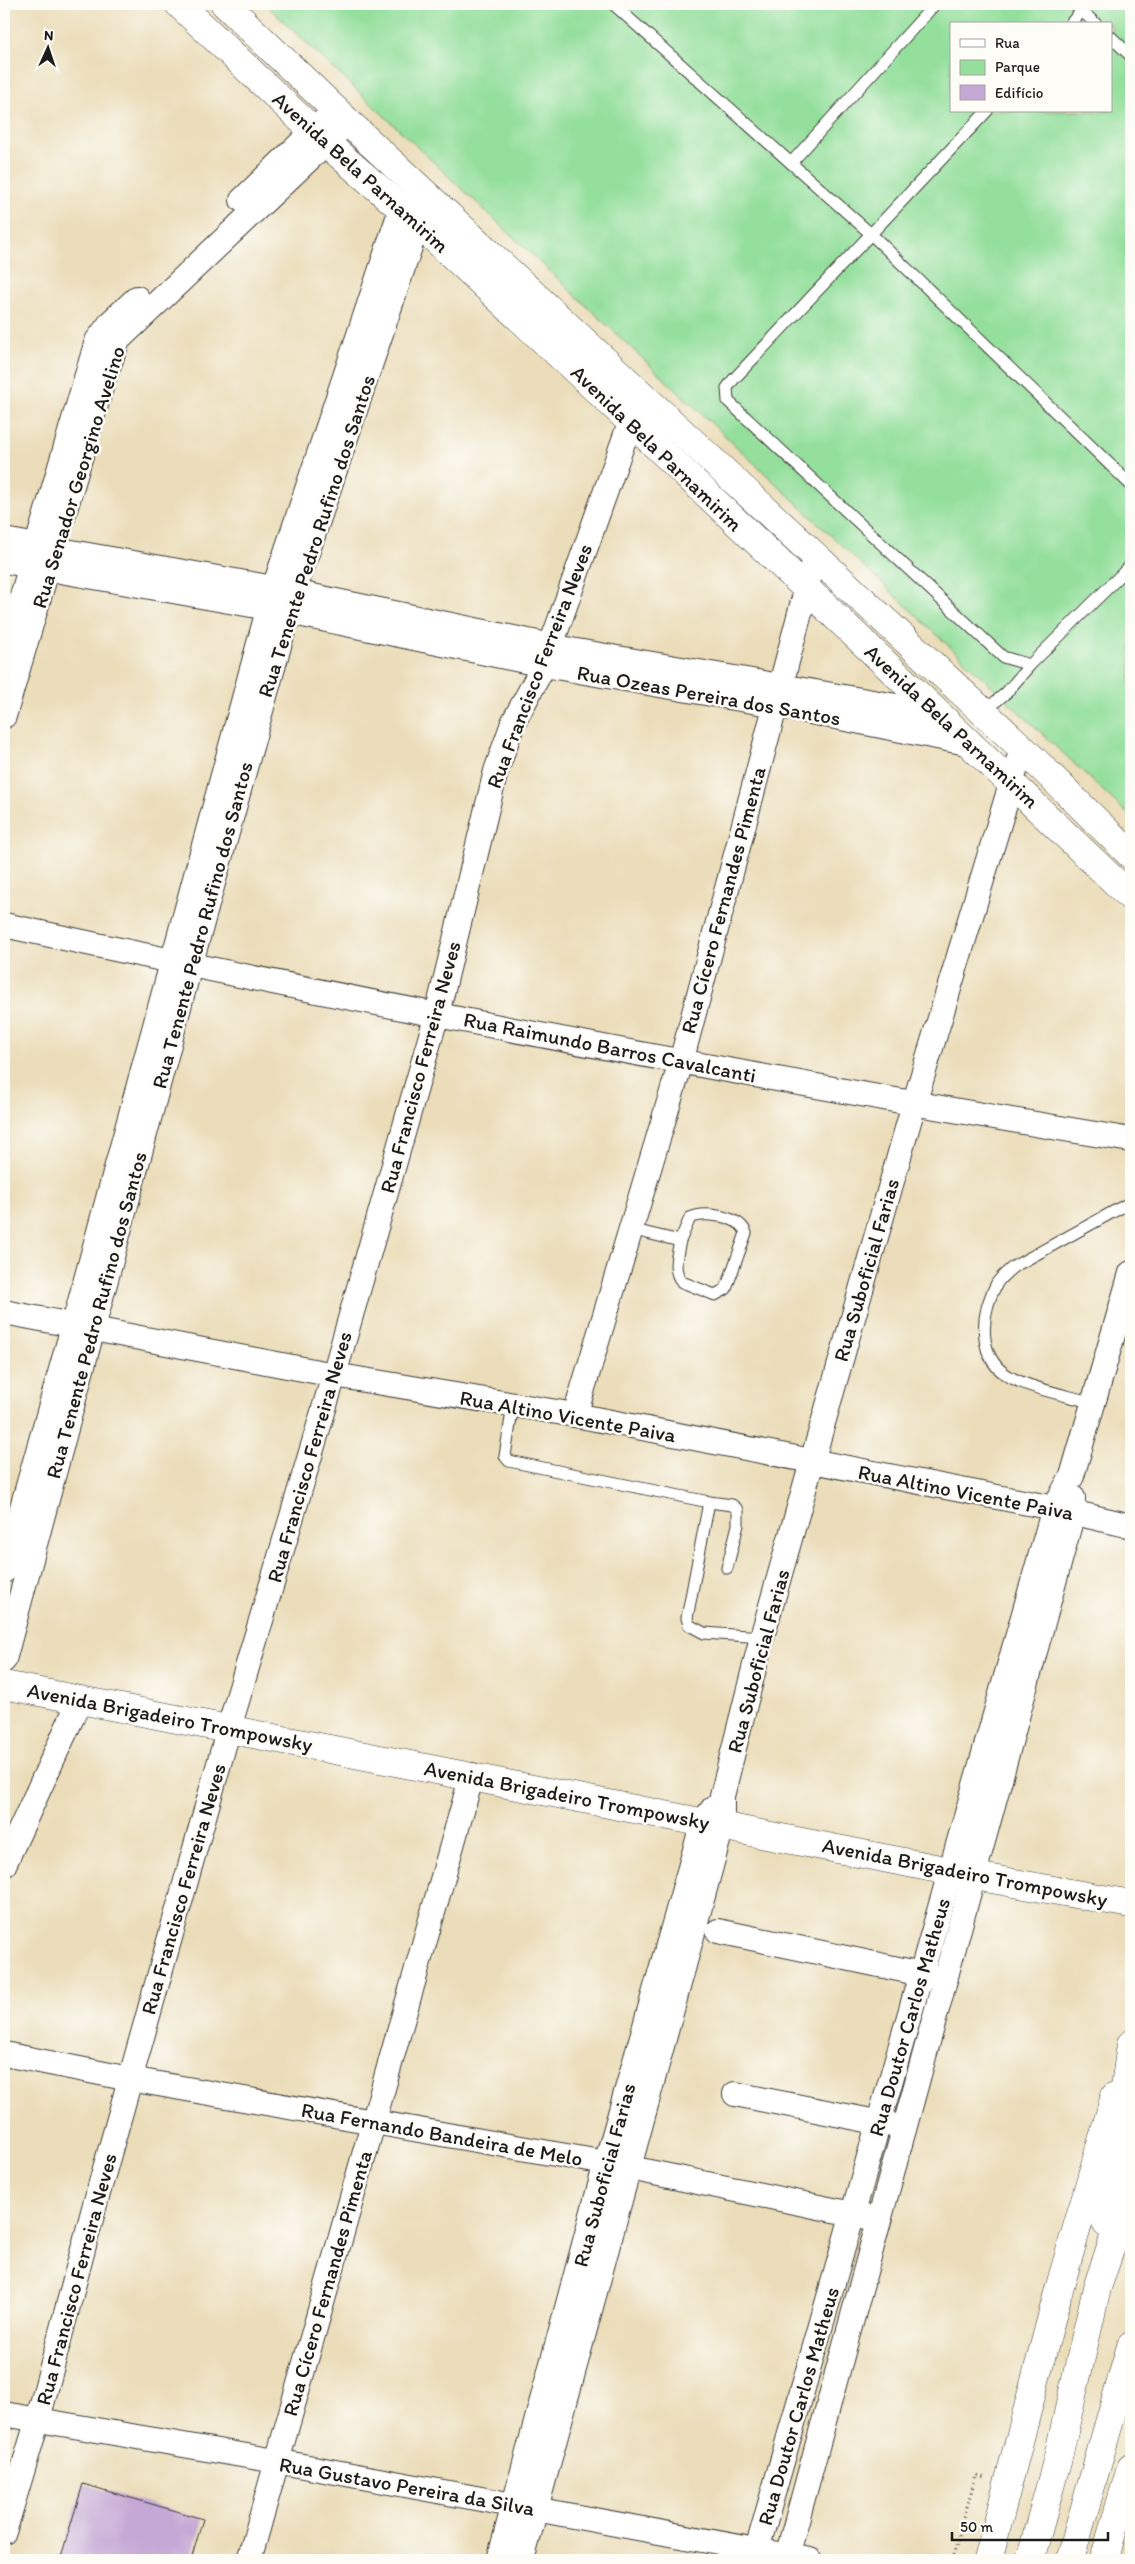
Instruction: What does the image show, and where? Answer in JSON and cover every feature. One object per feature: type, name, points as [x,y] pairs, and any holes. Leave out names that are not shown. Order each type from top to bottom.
[{"type":"main road","name":"Avenida Bela Parnamirim","points":[[179,4],[320,137],[409,216],[631,422],[1131,897]]},
{"type":"main road","name":"Avenida Bela Parnamirim","points":[[225,4],[1022,748],[1131,855]]},
{"type":"main road","name":"Avenida Brigadeiro Trompowsky","points":[[4,1685],[1131,1904]]},
{"type":"main road","points":[[1030,2560],[1057,2461],[1097,2288],[1131,2043]]},
{"type":"main road","points":[[988,2560],[1058,2293],[1131,2043]]},
{"type":"main road","points":[[1097,2288],[1131,2186]]},
{"type":"main road","points":[[1070,2560],[1131,2346]]},
{"type":"main road","points":[[1104,2560],[1131,2468]]},
{"type":"street","name":"Rua Senador Georgino Avelino","points":[[4,716],[97,341],[112,321],[320,137],[342,115]]},
{"type":"street","points":[[409,216],[432,198]]},
{"type":"street","name":"Rua Tenente Pedro Rufino dos Santos","points":[[4,1660],[82,1328],[282,600],[409,216]]},
{"type":"street","name":"Rua Francisco Ferreira Neves","points":[[4,2532],[38,2419],[130,2079],[229,1728],[334,1375],[437,1014],[496,772],[513,723],[547,656],[641,392]]},
{"type":"street","name":"Rua Ozeas Pereira dos Santos","points":[[4,540],[43,558]]},
{"type":"street","name":"Rua Cícero Fernandes Pimenta","points":[[575,1415],[681,1062],[815,556]]},
{"type":"street","name":"Rua Senador Georgino Avelino","points":[[4,657],[43,558]]},
{"type":"street","name":"Rua Ozeas Pereira dos Santos","points":[[4,561],[43,558],[282,600],[547,656],[778,695],[937,713]]},
{"type":"street","name":"Rua Ozeas Pereira dos Santos","points":[[778,695],[972,744]]},
{"type":"street","name":"Rua Suboficial Farias","points":[[499,2560],[525,2507],[617,2165],[712,1824],[722,1796],[762,1637],[914,1104],[1022,748]]},
{"type":"street","name":"Rua Raimundo Barros Cavalcanti","points":[[4,925],[182,964],[681,1062],[914,1104],[1131,1140]]},
{"type":"street","name":"Rua Doutor Carlos Matheus","points":[[786,2558],[878,2219],[946,1979],[964,1873],[1072,1476],[1131,1273]]},
{"type":"street","name":"Rua Altino Vicente Paiva","points":[[4,1312],[334,1375],[575,1415],[1131,1526]]},
{"type":"street","name":"Rua Tenente Pedro Rufino dos Santos","points":[[4,1571],[82,1328]]},
{"type":"street","points":[[4,1865],[80,1700]]},
{"type":"street","name":"Rua Cícero Fernandes Pimenta","points":[[249,2560],[472,1775]]},
{"type":"street","name":"Rua Doutor Carlos Matheus","points":[[755,2555],[922,1974],[964,1873]]},
{"type":"street","points":[[718,1931],[946,1979]]},
{"type":"street","name":"Rua Fernando Bandeira de Melo","points":[[4,2054],[130,2079],[617,2165],[878,2219]]},
{"type":"street","points":[[736,2094],[904,2128]]},
{"type":"street","name":"Rua Gustavo Pereira da Silva","points":[[4,2414],[525,2507],[755,2555],[810,2560]]},
{"type":"street","name":"Rua Suboficial Farias","points":[[522,2560],[525,2507]]},
{"type":"lane","points":[[613,4],[871,234],[1131,485]]},
{"type":"lane","points":[[791,163],[935,4]]},
{"type":"lane","points":[[1071,22],[1078,7],[1094,22]]},
{"type":"lane","points":[[1112,38],[1131,56]]},
{"type":"lane","points":[[986,112],[733,380],[727,388],[728,401],[1003,657],[1030,665]]},
{"type":"lane","points":[[983,712],[1006,693],[1030,665],[1131,565]]},
{"type":"lane","points":[[1093,1404],[1013,1378],[999,1369],[989,1354],[984,1338],[984,1319],[989,1301],[998,1281],[1013,1267],[1131,1202]]},
{"type":"lane","points":[[703,1213],[709,1213],[741,1224],[746,1233],[726,1289],[715,1294],[682,1282],[678,1278],[676,1263],[680,1241],[690,1218],[703,1213]]},
{"type":"lane","points":[[630,1229],[680,1241]]},
{"type":"lane","points":[[513,1405],[505,1456],[508,1461],[732,1505],[738,1510],[738,1526],[727,1568]]},
{"type":"lane","points":[[709,1502],[687,1618],[689,1625],[704,1633],[762,1637]]},
{"type":"path","points":[[952,2560],[976,2475],[987,2478],[984,2487]]},
{"type":"green space","points":[[265,4],[1131,4],[1131,817]]},
{"type":"building","points":[[83,2484],[203,2519],[191,2560],[60,2560]]}]
